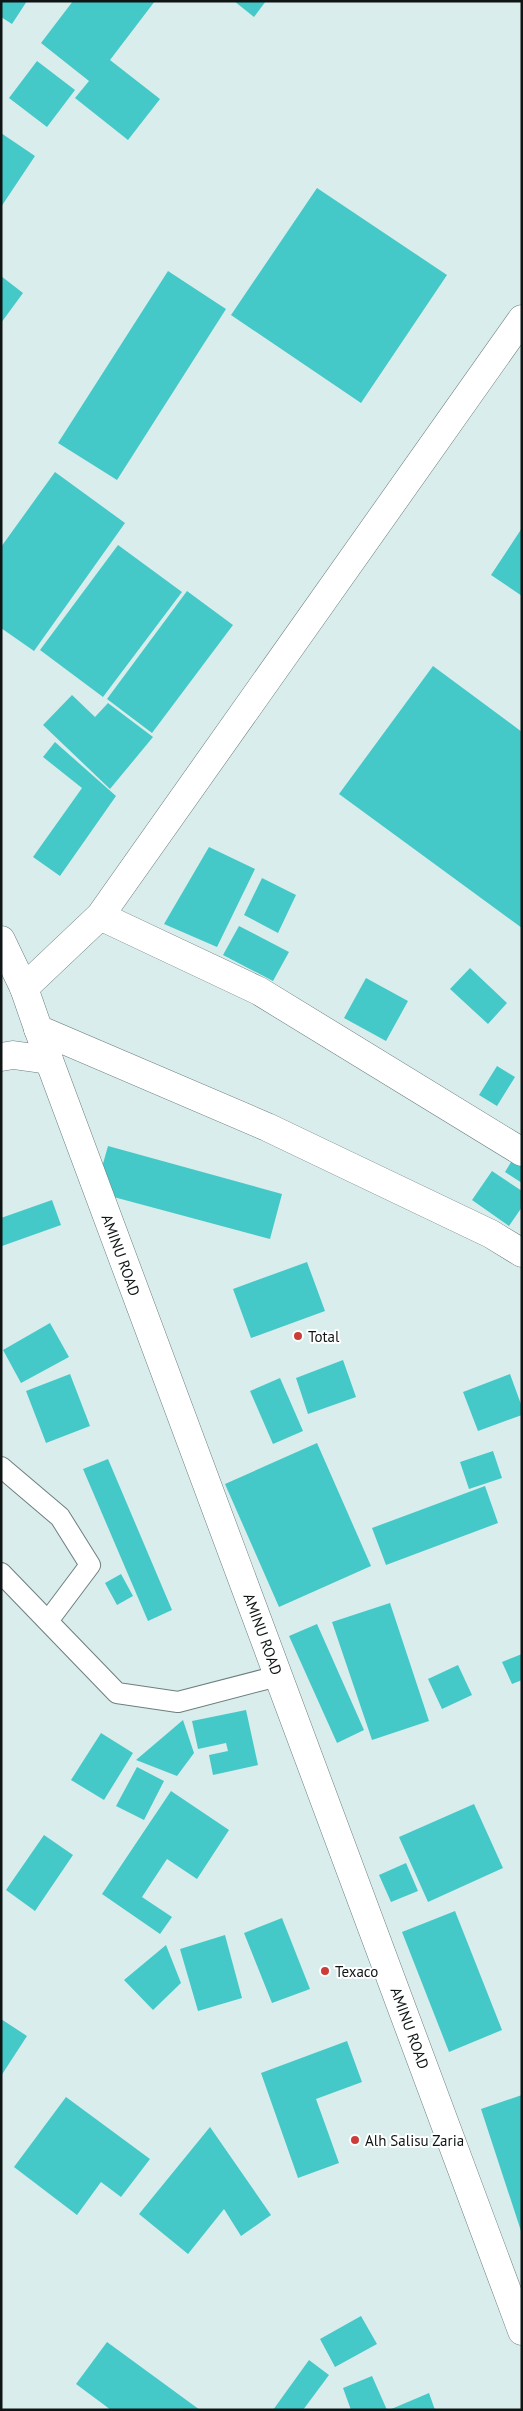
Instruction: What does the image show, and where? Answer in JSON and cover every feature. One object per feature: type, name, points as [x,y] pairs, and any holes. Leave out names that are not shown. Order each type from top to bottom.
[{"type":"street","points":[[24,988],[100,916],[522,319]]},
{"type":"street","points":[[100,916],[259,991],[522,1152]]},
{"type":"street","name":"AMINU ROAD","points":[[1,940],[24,988],[49,1060],[522,2331]]},
{"type":"street","points":[[38,1029],[267,1127],[491,1234],[522,1253]]},
{"type":"street","points":[[1,1057],[14,1055],[49,1060]]},
{"type":"lane","points":[[1,1467],[60,1517],[90,1565],[48,1621]]},
{"type":"lane","points":[[1,1573],[117,1692],[178,1702],[278,1676]]},
{"type":"building","points":[[1,1],[27,1],[12,24],[1,17]]},
{"type":"building","points":[[73,1],[155,1],[110,60],[160,99],[128,140],[75,98],[89,81],[41,43]]},
{"type":"building","points":[[234,1],[266,1],[254,17]]},
{"type":"building","points":[[37,61],[75,90],[47,127],[9,98]]},
{"type":"building","points":[[1,133],[35,156],[1,207]]},
{"type":"building","points":[[317,188],[447,275],[361,403],[231,315]]},
{"type":"building","points":[[168,271],[226,309],[117,480],[58,443]]},
{"type":"building","points":[[1,276],[23,293],[1,323]]},
{"type":"building","points":[[55,472],[125,523],[34,651],[1,628],[1,547]]},
{"type":"building","points":[[522,528],[522,596],[491,575]]},
{"type":"building","points":[[118,545],[182,592],[103,697],[40,650]]},
{"type":"building","points":[[187,591],[233,625],[152,733],[107,699]]},
{"type":"building","points":[[433,666],[522,732],[522,928],[339,794]]},
{"type":"building","points":[[72,695],[95,717],[108,703],[153,737],[110,789],[43,725]]},
{"type":"building","points":[[55,742],[116,796],[60,876],[33,857],[82,788],[43,757]]},
{"type":"building","points":[[209,847],[255,869],[217,947],[164,924]]},
{"type":"building","points":[[262,878],[296,895],[278,933],[244,915]]},
{"type":"building","points":[[239,926],[289,952],[273,981],[223,955]]},
{"type":"building","points":[[470,968],[507,1003],[488,1024],[450,989]]},
{"type":"building","points":[[366,978],[408,1001],[386,1041],[344,1018]]},
{"type":"building","points":[[497,1066],[515,1077],[497,1106],[479,1095]]},
{"type":"building","points":[[108,1146],[282,1194],[270,1239],[95,1192]]},
{"type":"building","points":[[516,1154],[522,1158],[522,1183],[505,1172]]},
{"type":"building","points":[[492,1171],[522,1191],[522,1207],[509,1226],[472,1200]]},
{"type":"building","points":[[52,1200],[61,1225],[2,1246],[1,1218]]},
{"type":"building","points":[[307,1262],[325,1311],[251,1338],[233,1289]]},
{"type":"building","points":[[50,1323],[69,1357],[21,1383],[3,1350]]},
{"type":"building","points":[[343,1360],[356,1397],[308,1414],[296,1378]]},
{"type":"building","points":[[70,1374],[90,1426],[46,1443],[26,1391]]},
{"type":"building","points":[[510,1374],[522,1407],[522,1415],[478,1431],[463,1392]]},
{"type":"building","points":[[280,1378],[303,1431],[273,1444],[250,1391]]},
{"type":"building","points":[[317,1443],[371,1566],[279,1607],[225,1484]]},
{"type":"building","points":[[493,1451],[502,1478],[469,1489],[460,1462]]},
{"type":"building","points":[[108,1459],[172,1610],[148,1621],[83,1469]]},
{"type":"building","points":[[485,1486],[498,1523],[386,1565],[372,1528]]},
{"type":"building","points":[[121,1574],[133,1596],[117,1605],[105,1583]]},
{"type":"building","points":[[390,1603],[429,1721],[372,1740],[332,1622]]},
{"type":"building","points":[[317,1624],[364,1730],[337,1743],[289,1636]]},
{"type":"building","points":[[522,1654],[522,1680],[512,1684],[502,1662]]},
{"type":"building","points":[[458,1665],[472,1695],[442,1709],[428,1679]]},
{"type":"building","points":[[246,1710],[258,1765],[213,1775],[209,1755],[228,1751],[226,1743],[198,1749],[192,1721]]},
{"type":"building","points":[[183,1720],[194,1753],[177,1776],[136,1760]]},
{"type":"building","points":[[101,1733],[133,1753],[104,1800],[71,1780]]},
{"type":"building","points":[[137,1767],[164,1781],[144,1820],[116,1806]]},
{"type":"building","points":[[171,1791],[229,1830],[197,1879],[167,1859],[142,1897],[172,1917],[160,1934],[102,1894]]},
{"type":"building","points":[[474,1804],[503,1868],[428,1902],[399,1837]]},
{"type":"building","points":[[44,1835],[73,1855],[35,1911],[6,1890]]},
{"type":"building","points":[[406,1863],[418,1891],[391,1902],[379,1875]]},
{"type":"building","points":[[455,1911],[502,2030],[449,2052],[402,1932]]},
{"type":"building","points":[[282,1918],[310,1989],[272,2003],[244,1933]]},
{"type":"building","points":[[225,1935],[242,1998],[198,2011],[180,1949]]},
{"type":"building","points":[[166,1945],[181,1983],[153,2010],[124,1980]]},
{"type":"building","points":[[1,2019],[27,2036],[1,2076]]},
{"type":"building","points":[[347,2041],[362,2082],[316,2099],[339,2163],[298,2178],[261,2073]]},
{"type":"building","points":[[522,2095],[522,2231],[521,2231],[481,2109]]},
{"type":"building","points":[[66,2097],[150,2159],[121,2197],[101,2182],[77,2215],[14,2167]]},
{"type":"building","points":[[210,2127],[271,2215],[241,2236],[224,2209],[188,2254],[139,2214]]},
{"type":"building","points":[[361,2316],[377,2344],[335,2367],[320,2339]]},
{"type":"building","points":[[107,2342],[200,2410],[111,2410],[76,2384]]},
{"type":"building","points":[[309,2360],[329,2375],[303,2410],[273,2410]]},
{"type":"building","points":[[372,2376],[387,2410],[351,2410],[343,2388]]},
{"type":"building","points":[[429,2393],[435,2410],[389,2410]]},
{"type":"place","name":"Total","points":[[298,1336]]},
{"type":"place","name":"Texaco","points":[[325,1971]]},
{"type":"place","name":"Alh Salisu Zaria","points":[[355,2140]]}]
